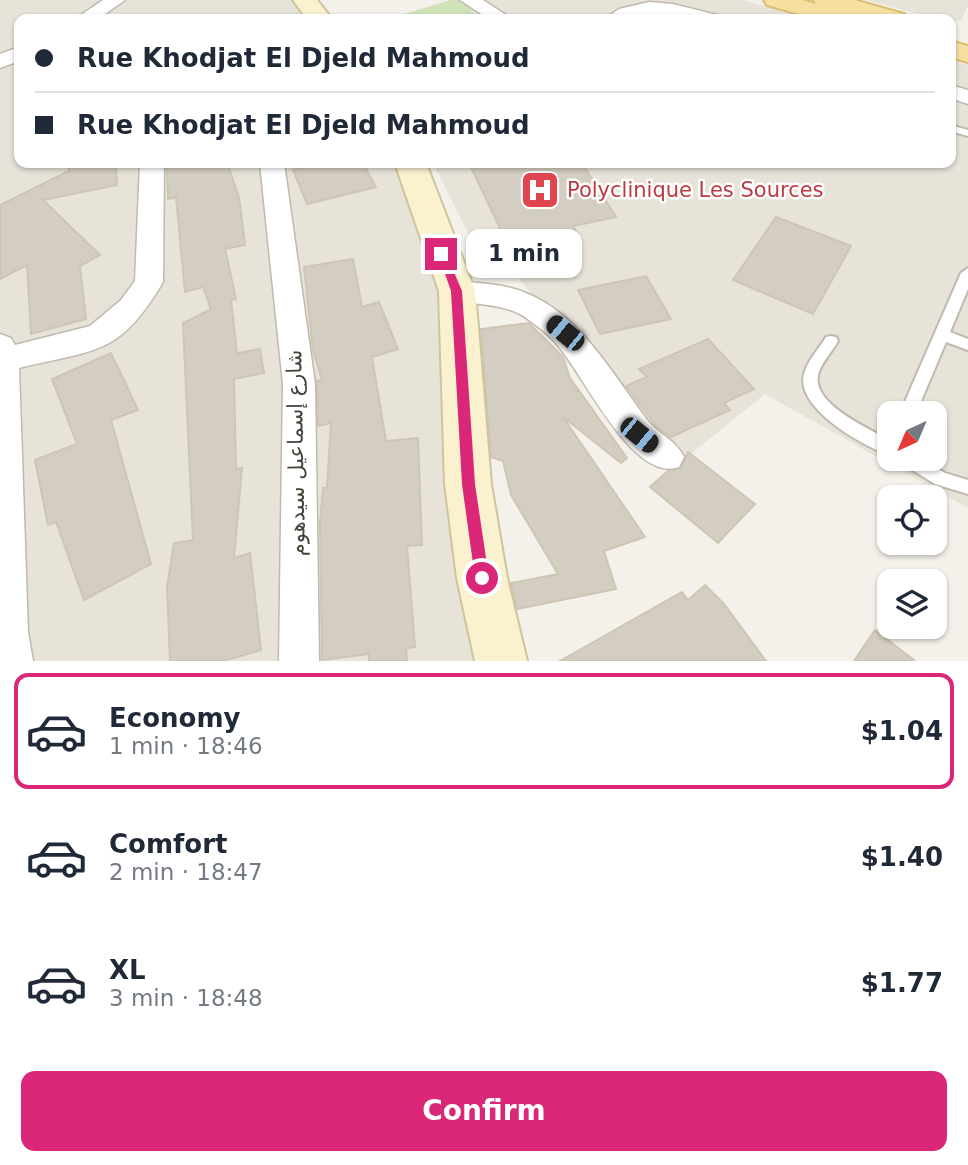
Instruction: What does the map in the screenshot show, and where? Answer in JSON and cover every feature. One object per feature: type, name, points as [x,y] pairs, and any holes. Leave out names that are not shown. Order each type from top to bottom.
[{"type":"main road","points":[[776,0],[826,14]]},
{"type":"main road","points":[[825,0],[877,14]]},
{"type":"street","points":[[93,14],[116,0]]},
{"type":"street","points":[[469,0],[493,14]]},
{"type":"street","points":[[634,0],[655,4],[678,14]]},
{"type":"street","points":[[622,14],[635,6],[655,4]]},
{"type":"street","points":[[13,661],[8,632],[1,353],[99,335],[131,309],[149,282],[152,168]]},
{"type":"street","name":"شارع إسماعيل سيدهوم","points":[[273,168],[299,384],[299,661]]},
{"type":"street","points":[[412,168],[433,235],[457,291],[468,484],[482,578],[501,661]]},
{"type":"street","points":[[457,291],[510,299],[533,308],[565,333],[639,435],[667,457]]},
{"type":"lane","points":[[913,401],[968,273]]},
{"type":"lane","points":[[941,334],[968,345]]},
{"type":"lane","points":[[831,341],[809,376],[811,390],[822,408],[877,441]]},
{"type":"lane","points":[[928,471],[941,479],[968,487]]},
{"type":"shaded area","points":[[0,0],[299,0],[309,14],[14,14],[14,168],[400,168],[447,324],[484,661],[0,661]]},
{"type":"shaded area","points":[[451,0],[743,0],[792,14],[405,14]]},
{"type":"shaded area","points":[[866,0],[968,0],[961,21],[956,20],[956,14],[917,14]]},
{"type":"shaded area","points":[[956,62],[968,65],[968,508],[947,496],[947,485],[927,485],[902,471],[947,471],[947,401],[877,401],[877,457],[765,394],[680,463],[511,270],[484,265],[436,168],[956,168]]},
{"type":"green space","points":[[451,0],[464,0],[474,14],[405,14]]},
{"type":"building","points":[[69,168],[116,168],[117,185],[43,200],[100,255],[80,266],[86,319],[31,334],[27,265],[0,279],[0,205],[69,171]]},
{"type":"building","points":[[167,168],[229,168],[239,197],[245,245],[225,249],[236,299],[231,300],[237,353],[260,349],[264,373],[234,379],[236,469],[242,468],[234,558],[250,553],[261,650],[224,661],[170,661],[167,587],[174,543],[193,540],[183,323],[211,309],[203,287],[185,292],[176,197],[168,199]]},
{"type":"building","points":[[366,168],[376,187],[307,204],[293,170]]},
{"type":"building","name":"Polyclinique Les Sources","points":[[471,168],[585,168],[616,217],[573,226],[577,233],[509,247]]},
{"type":"building","points":[[776,217],[851,246],[813,314],[733,280]]},
{"type":"building","points":[[353,259],[362,307],[379,302],[398,349],[372,357],[386,441],[418,438],[422,545],[407,546],[415,647],[406,648],[407,661],[369,661],[369,654],[322,660],[320,524],[323,488],[327,488],[331,423],[318,426],[317,381],[322,380],[313,350],[304,267]]},
{"type":"building","points":[[646,276],[671,319],[600,334],[578,290]]},
{"type":"building","points":[[529,323],[563,357],[570,378],[627,458],[621,463],[563,417],[645,537],[604,551],[616,589],[517,609],[511,583],[558,574],[511,495],[503,461],[491,457],[481,329]]},
{"type":"building","points":[[708,339],[754,389],[724,403],[730,410],[671,437],[656,426],[626,386],[647,377],[639,369]]},
{"type":"building","points":[[111,353],[138,410],[111,420],[151,564],[84,600],[56,522],[48,525],[35,460],[77,444],[52,379]]},
{"type":"building","points":[[688,452],[755,504],[718,543],[650,487],[669,470],[681,468]]},
{"type":"building","points":[[705,585],[724,604],[766,661],[560,661],[682,592],[688,600]]},
{"type":"building","points":[[875,630],[877,639],[887,639],[915,661],[854,661]]},
{"type":"place","name":"Polyclinique Les Sources","points":[[540,190]]},
{"type":"route","points":[[441,254],[457,291],[468,484],[482,578]]}]
